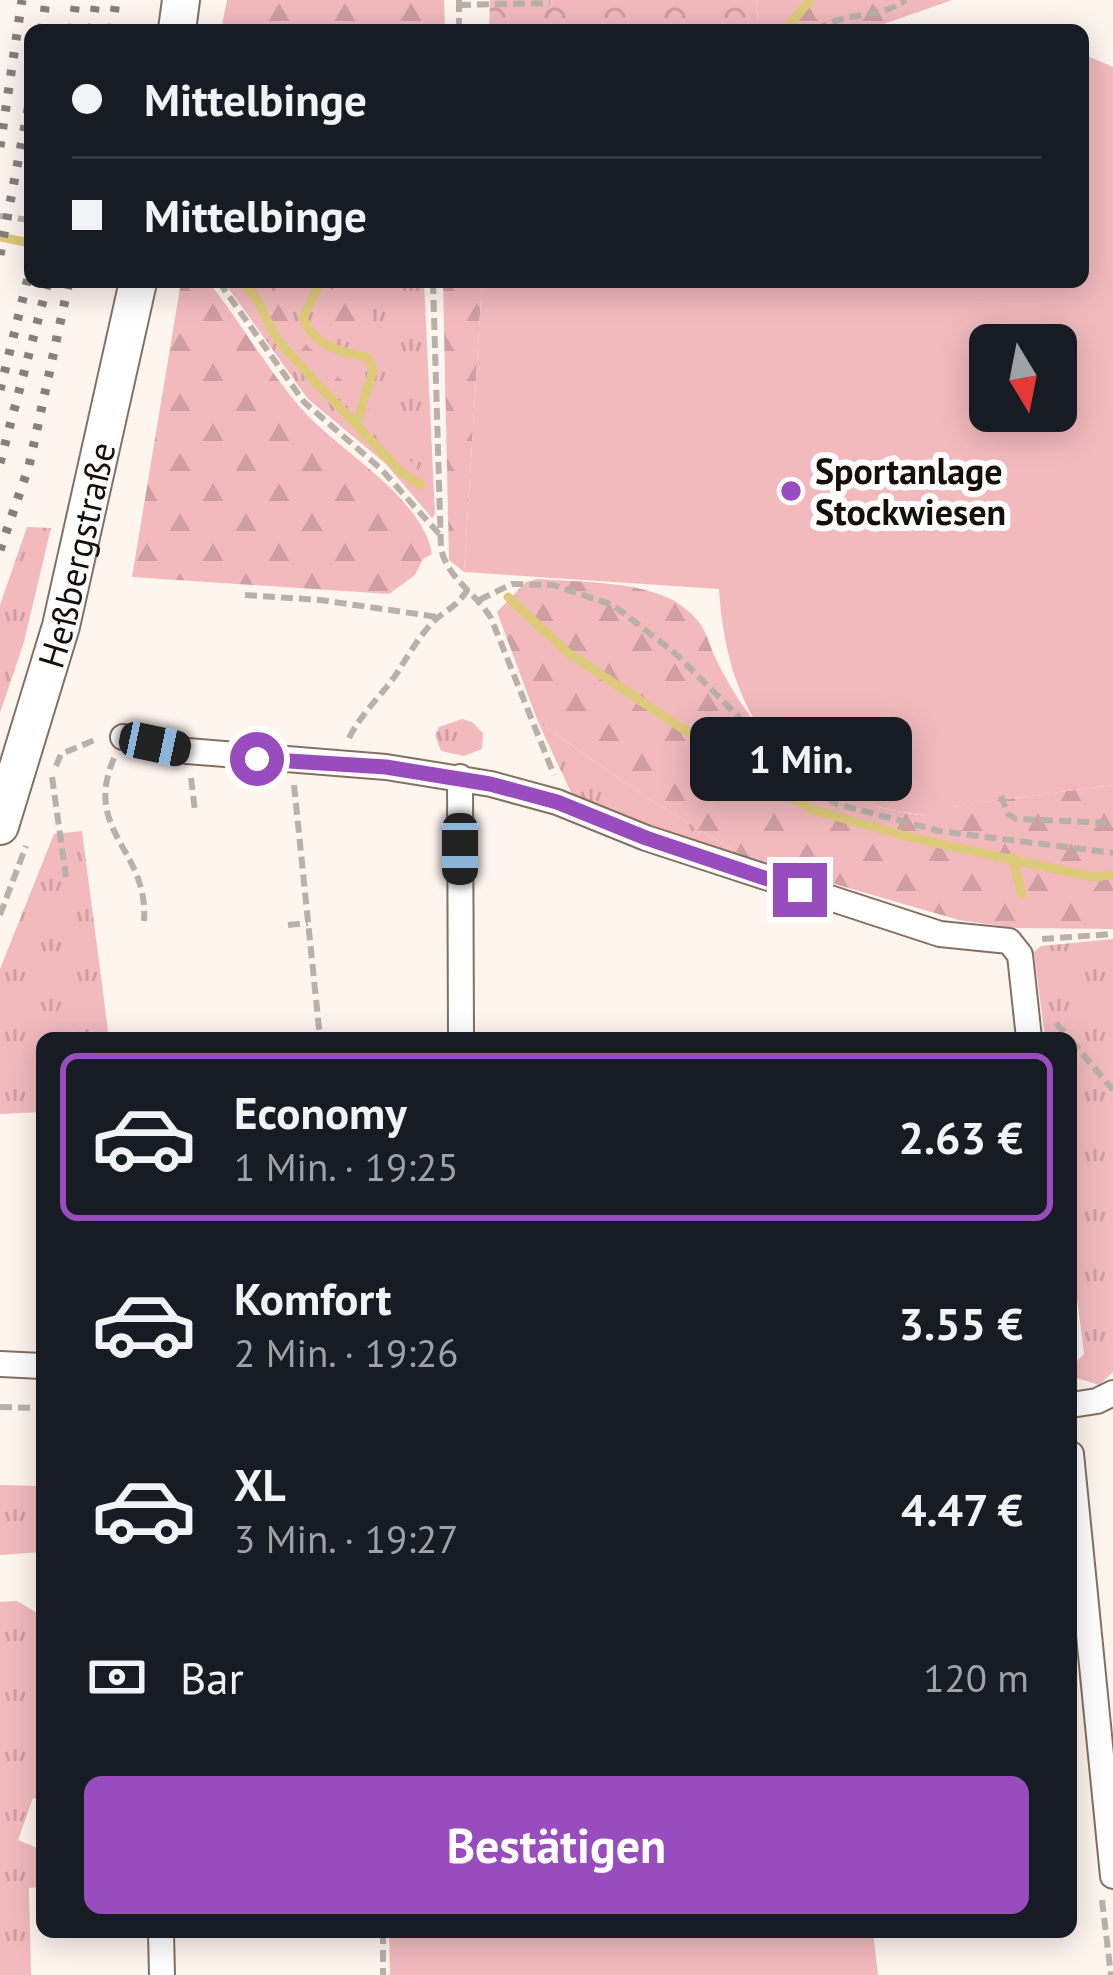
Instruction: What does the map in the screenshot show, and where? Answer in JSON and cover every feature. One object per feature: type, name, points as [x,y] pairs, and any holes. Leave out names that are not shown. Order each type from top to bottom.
[{"type":"main road","name":"Heßbergstraße","points":[[15,831],[134,300]]},
{"type":"street","points":[[123,737],[187,751],[460,778],[557,802],[646,838],[940,934],[1009,940],[1019,956],[1028,1032]]},
{"type":"street","points":[[460,778],[461,1032]]},
{"type":"street","points":[[0,1364],[36,1366]]},
{"type":"street","points":[[1077,1404],[1113,1393]]},
{"type":"street","points":[[1077,1510],[1113,1876]]},
{"type":"street","points":[[161,1938],[162,1975]]},
{"type":"path","points":[[825,24],[833,19],[884,15],[906,0]]},
{"type":"path","points":[[459,2],[550,3]]},
{"type":"path","points":[[223,288],[304,402],[381,469],[442,538]]},
{"type":"path","points":[[434,288],[445,564],[491,618],[558,785],[557,802]]},
{"type":"path","points":[[479,599],[512,584],[553,586],[613,605],[675,653],[783,770],[837,804],[939,831],[1113,853]]},
{"type":"path","points":[[245,595],[439,617],[454,611],[468,590]]},
{"type":"path","points":[[334,765],[361,714],[439,617]]},
{"type":"path","points":[[45,796],[61,754],[89,740],[123,737],[107,774],[104,810],[112,831],[133,860],[143,890],[144,921]]},
{"type":"path","points":[[292,763],[319,1032]]},
{"type":"path","points":[[52,776],[66,877]]},
{"type":"path","points":[[1000,796],[1008,814],[1016,819],[1113,823]]},
{"type":"path","points":[[0,915],[15,831]]},
{"type":"path","points":[[288,925],[308,923]]},
{"type":"path","points":[[1009,940],[1113,934]]},
{"type":"path","points":[[1077,1047],[1113,1090]]},
{"type":"path","points":[[0,1407],[36,1408]]},
{"type":"path","points":[[382,1938],[383,1975]]},
{"type":"green space","points":[[227,0],[444,0],[445,24],[222,24]]},
{"type":"green space","points":[[490,0],[756,0],[758,20],[754,24],[489,24]]},
{"type":"green space","points":[[756,0],[952,0],[884,24],[754,24],[758,19]]},
{"type":"green space","name":"Sportanlage Stockwiesen","points":[[1089,57],[1113,67],[1113,785],[953,806],[947,814],[938,815],[874,806],[837,794],[805,776],[758,726],[731,662],[719,589],[464,572],[482,288],[1089,288]]},
{"type":"green space","points":[[180,288],[213,288],[299,406],[412,512],[432,554],[423,559],[415,575],[389,594],[132,577]]},
{"type":"green space","points":[[228,288],[424,288],[432,518],[386,464],[308,399]]},
{"type":"green space","points":[[254,288],[269,288],[295,333],[357,396],[419,471],[418,476],[409,478],[371,430],[282,339]]},
{"type":"green space","points":[[335,288],[364,288],[371,302],[367,329],[352,338],[336,330],[326,294]]},
{"type":"green space","points":[[443,288],[482,288],[464,572],[449,560]]},
{"type":"green space","points":[[27,527],[51,528],[24,642],[0,713],[0,605]]},
{"type":"green space","points":[[526,582],[633,587],[682,606],[701,624],[730,686],[765,735],[809,774],[862,802],[931,815],[952,806],[1113,785],[1113,929],[1016,928],[959,920],[748,859],[649,799],[538,722],[497,612]]},
{"type":"green space","points":[[462,719],[483,733],[482,749],[464,756],[441,751],[435,735],[439,727]]},
{"type":"green space","points":[[538,722],[649,799],[748,859],[584,802],[571,792]]},
{"type":"green space","points":[[82,831],[108,1032],[36,1032],[36,1112],[0,1114],[0,969],[54,834]]},
{"type":"green space","points":[[1113,939],[1113,1372],[1099,1385],[1077,1378],[1077,1361],[1084,1354],[1077,1297],[1077,1032],[1044,1032],[1034,952],[1041,946]]},
{"type":"green space","points":[[0,1485],[36,1486],[36,1552],[0,1555]]},
{"type":"green space","points":[[17,1601],[36,1612],[36,1799],[18,1840],[36,1848],[36,1887],[29,1888],[31,1975],[0,1975],[0,1602]]},
{"type":"green space","points":[[389,1938],[874,1938],[878,1975],[390,1975]]},
{"type":"waterway","points":[[791,24],[810,0]]},
{"type":"waterway","points":[[0,237],[24,242]]},
{"type":"waterway","points":[[247,288],[277,339],[401,472],[421,485]]},
{"type":"waterway","points":[[317,288],[303,318],[308,328],[330,346],[368,358],[373,371],[357,422]]},
{"type":"waterway","points":[[508,597],[567,652],[813,810],[909,837],[1092,877],[1113,875]]},
{"type":"waterway","points":[[1012,857],[1022,894]]},
{"type":"railway","points":[[0,147],[22,0]]},
{"type":"railway","points":[[43,24],[46,0]]},
{"type":"railway","points":[[73,24],[76,0]]},
{"type":"railway","points":[[93,24],[96,0]]},
{"type":"railway","points":[[113,24],[116,0]]},
{"type":"railway","points":[[0,255],[24,130]]},
{"type":"railway","points":[[0,390],[26,288]]},
{"type":"railway","points":[[0,463],[46,288]]},
{"type":"railway","points":[[0,550],[29,466],[68,288]]},
{"type":"place","name":"Sportanlage Stockwiesen","points":[[791,491]]},
{"type":"route","points":[[257,759],[386,767],[490,784],[557,802],[800,890]]}]
